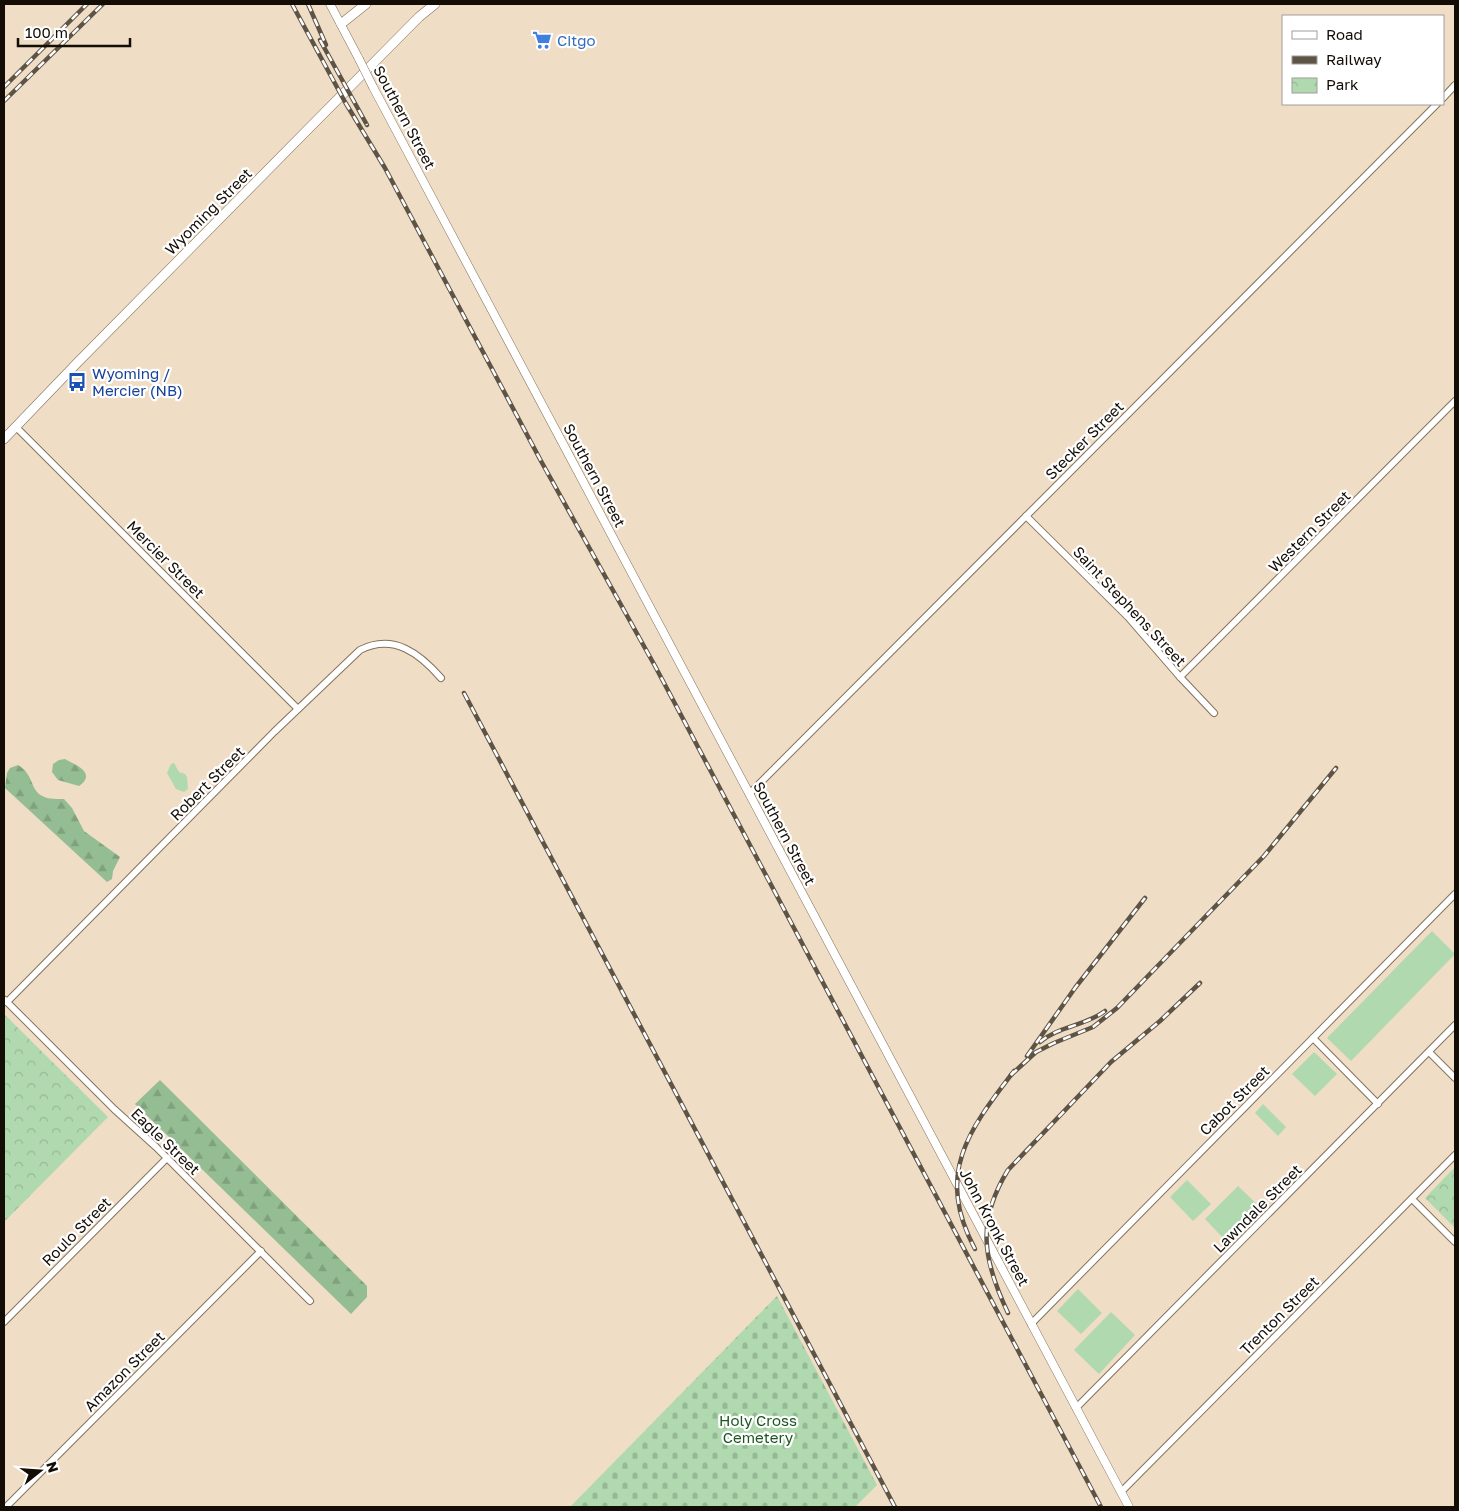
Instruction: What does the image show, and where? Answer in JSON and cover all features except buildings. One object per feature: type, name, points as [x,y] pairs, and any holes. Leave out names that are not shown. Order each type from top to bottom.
[{"type":"main road","points":[[341,24],[366,4]]},
{"type":"main road","name":"Wyoming Street","points":[[4,439],[430,5]]},
{"type":"street","name":"Southern Street","points":[[330,4],[837,959]]},
{"type":"street","points":[[1444,97],[1455,85]]},
{"type":"street","name":"Stecker Street","points":[[749,794],[1436,105]]},
{"type":"street","name":"Western Street","points":[[1180,677],[1455,401]]},
{"type":"street","name":"Mercier Street","points":[[16,426],[298,709]]},
{"type":"street","name":"Saint Stephens Street","points":[[1026,516],[1128,617],[1214,713]]},
{"type":"street","name":"Robert Street","points":[[5,1001],[298,709],[360,650],[371,646],[397,646],[411,651],[424,659],[442,678]]},
{"type":"street","name":"Cabot Street","points":[[1031,1324],[1455,894]]},
{"type":"street","name":"John Kronk Street","points":[[837,959],[1129,1507]]},
{"type":"street","name":"Eagle Street","points":[[5,1001],[114,1109],[167,1158],[310,1301]]},
{"type":"street","name":"Lawndale Street","points":[[1076,1408],[1455,1025]]},
{"type":"street","points":[[1313,1038],[1378,1104]]},
{"type":"street","points":[[1429,1052],[1455,1078]]},
{"type":"street","name":"Trenton Street","points":[[1121,1492],[1455,1155]]},
{"type":"street","name":"Roulo Street","points":[[4,1322],[167,1158]]},
{"type":"street","points":[[1412,1199],[1455,1242]]},
{"type":"street","name":"Amazon Street","points":[[6,1507],[261,1252]]},
{"type":"green space","points":[[65,759],[85,773],[86,777],[79,786],[58,780],[52,772],[53,764]]},
{"type":"green space","points":[[174,763],[179,772],[187,777],[188,789],[184,792],[176,789],[167,773],[171,764]]},
{"type":"green space","points":[[18,765],[25,770],[38,793],[51,799],[64,799],[72,808],[84,831],[120,857],[113,871],[112,879],[107,882],[5,788],[7,773],[10,768]]},
{"type":"green space","points":[[1432,931],[1455,954],[1351,1061],[1327,1038]]},
{"type":"green space","points":[[4,1014],[108,1117],[4,1222]]},
{"type":"green space","points":[[1314,1052],[1337,1074],[1315,1096],[1292,1074]]},
{"type":"green space","points":[[160,1080],[367,1286],[367,1297],[351,1314],[135,1104]]},
{"type":"green space","points":[[1263,1104],[1286,1127],[1278,1136],[1255,1113]]},
{"type":"green space","points":[[1455,1167],[1455,1228],[1425,1198]]},
{"type":"green space","points":[[1187,1180],[1211,1204],[1193,1221],[1170,1197]]},
{"type":"green space","points":[[1238,1186],[1262,1209],[1228,1243],[1205,1219]]},
{"type":"green space","points":[[1078,1289],[1102,1313],[1081,1334],[1057,1311]]},
{"type":"green space","name":"Holy Cross Cemetery","points":[[777,1296],[877,1485],[855,1507],[570,1507]]},
{"type":"green space","points":[[1111,1312],[1135,1335],[1099,1374],[1074,1350]]},
{"type":"railway","points":[[4,87],[87,4]]},
{"type":"railway","points":[[4,101],[103,4]]},
{"type":"railway","points":[[292,4],[345,102],[385,168],[541,461],[655,666],[1101,1507]]},
{"type":"railway","points":[[308,4],[326,45]]},
{"type":"railway","points":[[320,40],[367,125]]},
{"type":"railway","points":[[464,693],[895,1507]]},
{"type":"railway","points":[[1011,1075],[1036,1052],[1093,1027],[1117,1008],[1264,856],[1336,768]]},
{"type":"railway","points":[[1027,1056],[1075,988],[1145,898]]},
{"type":"railway","points":[[1008,1313],[993,1276],[987,1241],[987,1224],[991,1207],[1008,1170],[1111,1062],[1160,1021],[1200,983]]},
{"type":"railway","points":[[1040,1042],[1055,1033],[1089,1020],[1105,1011]]},
{"type":"railway","points":[[975,1249],[963,1222],[958,1198],[958,1176],[962,1154],[983,1114],[1014,1071]]},
{"type":"place","name":"Citgo","points":[[542,40]]},
{"type":"place","name":"Wyoming / Mercier (NB)","points":[[77,382]]}]
